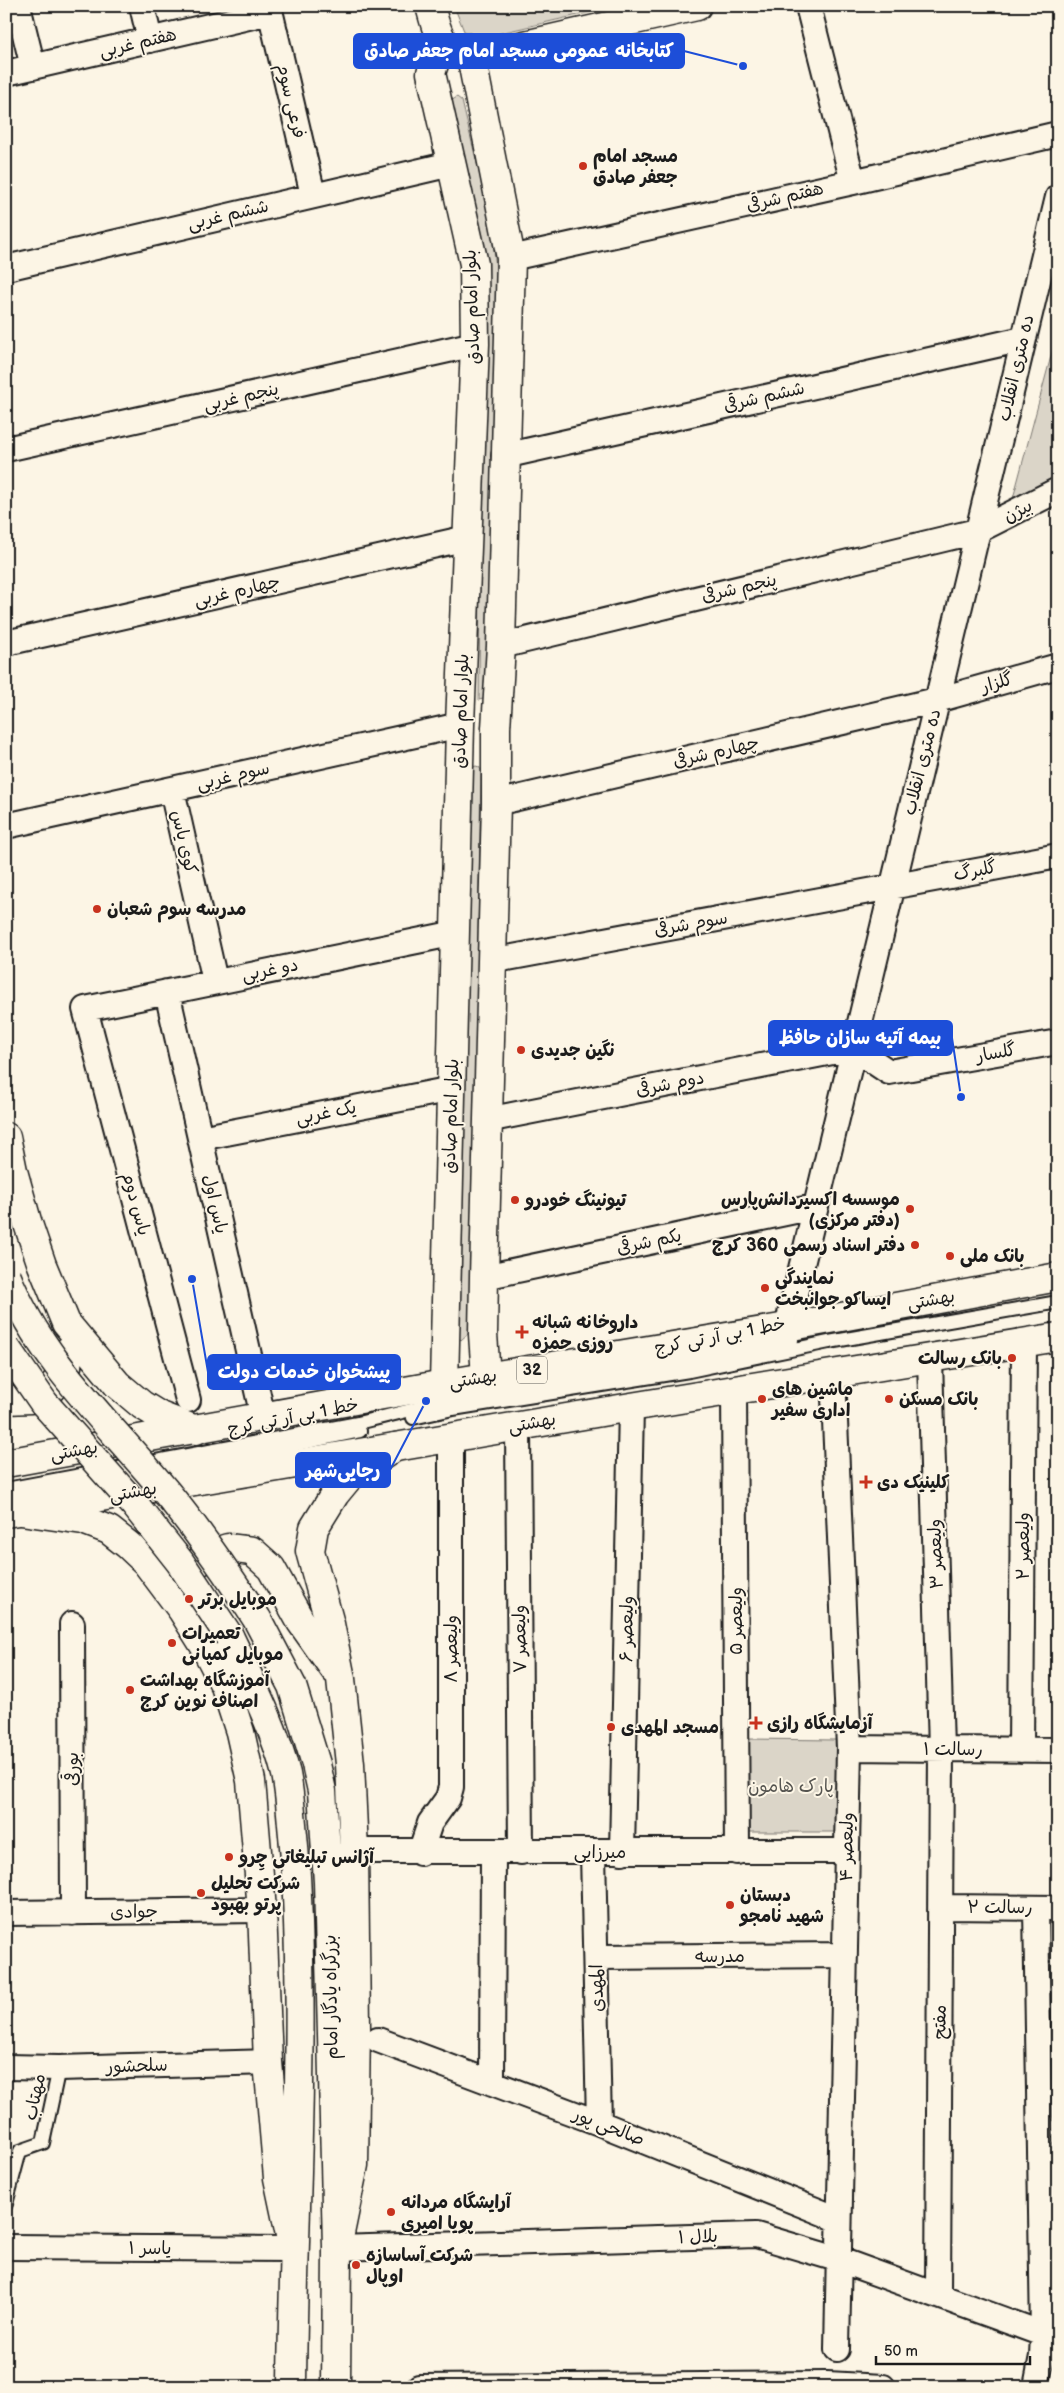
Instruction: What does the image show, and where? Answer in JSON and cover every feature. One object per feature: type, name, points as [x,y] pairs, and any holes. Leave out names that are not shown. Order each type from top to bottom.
[{"type":"main road","points":[[430,6],[436,28],[444,46],[462,55],[471,56],[492,54],[697,6]]},
{"type":"main road","name":"بلوار امام صادق","points":[[444,46],[436,58],[432,73],[474,264],[475,344],[460,724],[444,1384]]},
{"type":"main road","name":"بلوار امام صادق","points":[[471,56],[512,258],[496,728],[496,803],[484,1277],[486,1377]]},
{"type":"main road","points":[[460,724],[496,728]]},
{"type":"main road","points":[[6,1137],[12,1171],[27,1220],[42,1265],[66,1323],[117,1384],[142,1406],[160,1416],[196,1430]]},
{"type":"main road","name":"بزرگراه یادگار امام","points":[[6,1275],[38,1337],[71,1384],[167,1493],[208,1545],[257,1619],[292,1686],[316,1764],[322,1791],[328,1882],[337,2248],[336,2387]]},
{"type":"main road","name":"بهشتى","points":[[6,1463],[444,1384],[787,1327],[1058,1277]]},
{"type":"main road","points":[[6,1400],[31,1399],[50,1390],[67,1367],[66,1323]]},
{"type":"main road","points":[[444,1342],[452,1349],[464,1350],[476,1346],[484,1334]]},
{"type":"main road","name":"بهشتی","points":[[10,1503],[395,1447],[631,1406],[1058,1337]]},
{"type":"main road","name":"بزرگراه یادگار امام","points":[[6,1348],[44,1403],[135,1506],[180,1562],[229,1636],[260,1701],[285,1773],[290,1798],[298,1888],[301,2029],[298,2170],[293,2249],[292,2387]]},
{"type":"main road","points":[[337,2248],[354,2165],[356,2028],[354,1851],[350,1764],[341,1679],[330,1624],[310,1551],[314,1528],[335,1494],[349,1477],[395,1447]]},
{"type":"main road","points":[[10,1503],[83,1520],[109,1530],[146,1562],[182,1610],[204,1645],[225,1686],[240,1732],[251,1781],[262,1910],[268,2062],[278,2178],[293,2249]]},
{"type":"main road","points":[[182,1610],[182,1593],[194,1565],[215,1552],[228,1548],[252,1551],[271,1568],[300,1622],[341,1679]]},
{"type":"street","points":[[18,6],[33,67]]},
{"type":"street","points":[[142,6],[150,40]]},
{"type":"street","points":[[808,6],[852,182]]},
{"type":"street","name":"هفتم غربی","points":[[6,73],[150,40],[270,9]]},
{"type":"street","name":"فرعی سوم","points":[[270,9],[313,195]]},
{"type":"street","name":"هفتم شرقی","points":[[512,258],[1058,134]]},
{"type":"street","name":"ششم غربی","points":[[6,268],[451,164]]},
{"type":"street","name":"ده متری انقلاب","points":[[787,1327],[814,1207],[1058,196]]},
{"type":"street","name":"ششم شرقی","points":[[504,456],[1023,339]]},
{"type":"street","name":"پنجم غربی","points":[[6,449],[475,344]]},
{"type":"street","name":"بیژن","points":[[977,531],[1058,490]]},
{"type":"street","name":"پنجم شرقی","points":[[500,646],[977,531]]},
{"type":"street","name":"چهارم غربی","points":[[6,643],[467,538]]},
{"type":"street","name":"گلزار","points":[[937,700],[1058,666]]},
{"type":"street","name":"چهارم شرقی","points":[[496,803],[937,700]]},
{"type":"street","name":"سوم غربی","points":[[6,826],[460,724]]},
{"type":"street","name":"کوی یاس","points":[[172,790],[216,981]]},
{"type":"street","name":"گلبرگ","points":[[892,887],[1058,856]]},
{"type":"street","name":"سوم شرقی","points":[[491,961],[892,887]]},
{"type":"street","name":"دو غربی","points":[[85,1009],[456,933]]},
{"type":"street","name":"یاس اول","points":[[167,992],[262,1417]]},
{"type":"street","name":"یاس دوم","points":[[85,1009],[188,1400]]},
{"type":"street","name":"گلسار","points":[[853,1048],[889,1072],[1058,1042]]},
{"type":"street","name":"دوم شرقی","points":[[488,1120],[853,1048]]},
{"type":"street","name":"یک غربی","points":[[200,1138],[452,1089]]},
{"type":"street","name":"یکم شرقی","points":[[484,1277],[814,1207]]},
{"type":"street","name":"ولیعصر ۲","points":[[1021,1750],[1024,1343]]},
{"type":"street","name":"ولیعصر ۳","points":[[930,1359],[941,1749]]},
{"type":"street","name":"ولیعصر ۴","points":[[833,1374],[849,1748],[838,2219],[837,2350]]},
{"type":"street","name":"ولیعصر ۵","points":[[734,1390],[737,1852]]},
{"type":"street","name":"ولیعصر ۶","points":[[622,1852],[631,1406]]},
{"type":"street","name":"ولیعصر ۷","points":[[518,1426],[521,1852]]},
{"type":"street","name":"ولیعصر ۸","points":[[420,1853],[430,1823],[448,1798],[451,1787],[451,1437]]},
{"type":"street","name":"بورقی","points":[[72,1624],[73,1913]]},
{"type":"street","name":"رسالت ۱","points":[[849,1748],[1058,1750]]},
{"type":"street","name":"مفتح","points":[[938,2296],[941,1749]]},
{"type":"street","name":"میرزایی","points":[[354,1851],[593,1853],[846,1851]]},
{"type":"street","points":[[492,2083],[493,1851]]},
{"type":"street","name":"المهدی","points":[[593,1853],[597,1956],[599,2123]]},
{"type":"street","name":"رسالت ۲","points":[[941,1907],[1047,1908]]},
{"type":"street","points":[[1036,2387],[1048,2348],[1047,1908]]},
{"type":"street","name":"جوادی","points":[[6,1913],[262,1910]]},
{"type":"street","name":"مدرسه","points":[[597,1956],[844,1955]]},
{"type":"street","name":"صالحی پور","points":[[378,2040],[599,2123],[838,2219]]},
{"type":"street","name":"سلحشور","points":[[6,2067],[58,2068],[268,2062]]},
{"type":"street","name":"بلال ۱","points":[[337,2248],[756,2235],[838,2259],[938,2296],[1048,2348]]},
{"type":"street","name":"یاسر ۱","points":[[6,2247],[293,2249]]},
{"type":"street","points":[[419,2387],[827,2384],[883,2387]]},
{"type":"lane","name":"خط 1 بی آر تی کرج","points":[[10,1503],[460,1398],[685,1362],[836,1331],[1058,1290]]},
{"type":"lane","name":"خط 1 بی آر تی کرج","points":[[10,1503],[453,1409],[689,1371],[829,1342],[1058,1302]]},
{"type":"lane","name":"مهتاب","points":[[6,2204],[20,2151],[43,2143],[58,2068]]},
{"type":"green space","points":[[454,6],[617,6],[483,37],[464,31]]},
{"type":"green space","points":[[457,97],[462,101],[484,192],[497,284],[487,698],[479,700],[481,427],[451,101]]},
{"type":"green space","points":[[1058,330],[1058,482],[1011,506]]},
{"type":"green space","points":[[476,766],[481,770],[471,1331],[461,1340],[456,1336],[471,768]]},
{"type":"green space","name":"پارک هامون","points":[[748,1739],[836,1740],[835,1832],[746,1832]]},
{"type":"place","name":"کتابخانه عمومی مسجد امام جعفر صادق","points":[[743,66]]},
{"type":"place","name":"مسجد امام جعفر صادق","points":[[583,166]]},
{"type":"place","name":"مدرسه سوم شعبان","points":[[97,909]]},
{"type":"place","name":"نگین جدیدی","points":[[521,1050]]},
{"type":"place","name":"بیمه آتیه سازان حافظ","points":[[961,1097]]},
{"type":"place","name":"تیونینگ خودرو","points":[[515,1200]]},
{"type":"place","name":"موسسه اکسیردانش‌پارس (دفتر مرکزی)","points":[[910,1209]]},
{"type":"place","name":"دفتر اسناد رسمی 360 کرج","points":[[915,1245]]},
{"type":"place","name":"بانک ملی","points":[[950,1256]]},
{"type":"place","name":"پیشخوان خدمات دولت","points":[[192,1279]]},
{"type":"place","name":"نمایندگی ایساکو جوانبخت","points":[[765,1288]]},
{"type":"place","name":"داروخانه شبانه روزی حمزه","points":[[522,1332]]},
{"type":"place","name":"بانک رسالت","points":[[1012,1358]]},
{"type":"place","name":"ماشین های اداری سفیر","points":[[762,1399]]},
{"type":"place","name":"بانک مسکن","points":[[889,1399]]},
{"type":"place","name":"رجایی‌شهر","points":[[426,1401]]},
{"type":"place","name":"کلینیک دی","points":[[866,1482]]},
{"type":"place","name":"موبایل برتر","points":[[189,1599]]},
{"type":"place","name":"تعمیرات موبایل کمپانی","points":[[172,1643]]},
{"type":"place","name":"آموزشگاه بهداشت اصناف نوین کرج","points":[[130,1690]]},
{"type":"place","name":"آزمایشگاه رازی","points":[[756,1723]]},
{"type":"place","name":"مسجد المهدی","points":[[611,1727]]},
{"type":"place","name":"آژانس تبلیغاتی چِرو","points":[[229,1857]]},
{"type":"place","name":"شرکت تحلیل پرتو بهبود","points":[[201,1893]]},
{"type":"place","name":"دبستان شهید نامجو","points":[[730,1905]]},
{"type":"place","name":"آرایشگاه مردانه پویا امیری","points":[[391,2212]]},
{"type":"place","name":"شرکت آساسازه اوپال","points":[[356,2265]]}]
